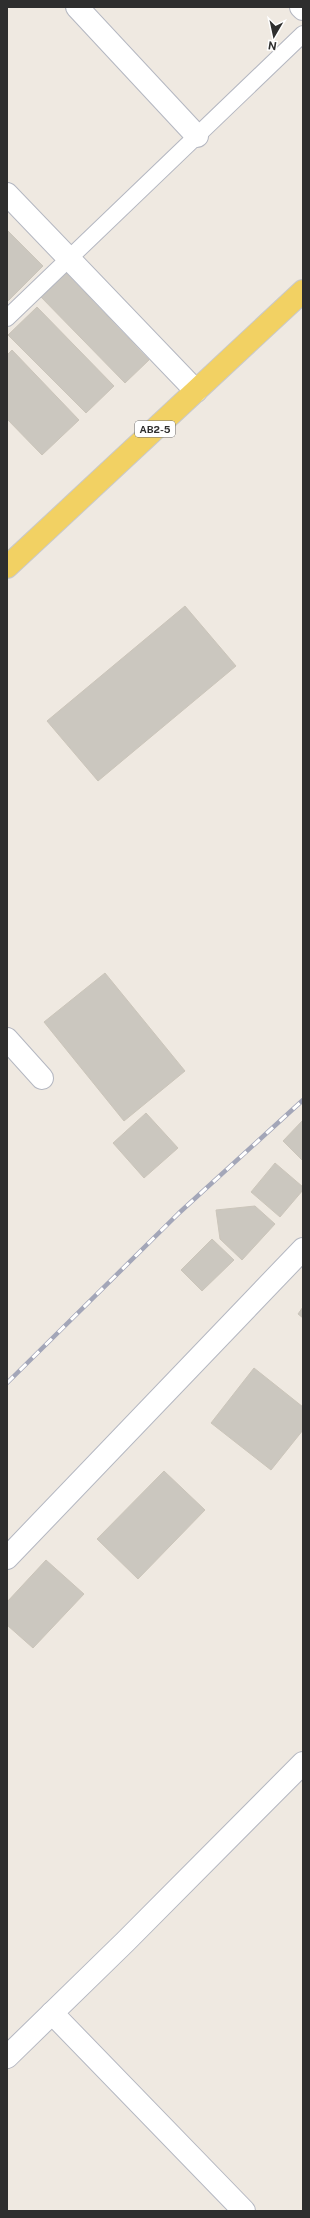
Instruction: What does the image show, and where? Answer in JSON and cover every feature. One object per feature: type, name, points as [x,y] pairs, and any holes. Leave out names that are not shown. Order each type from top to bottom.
[{"type":"main road","name":"AB2-5","points":[[7,567],[303,291]]},
{"type":"street","points":[[77,7],[197,136]]},
{"type":"street","points":[[7,194],[196,391]]},
{"type":"street","points":[[7,1039],[42,1078]]},
{"type":"street","points":[[7,1558],[303,1249]]},
{"type":"street","points":[[7,2057],[125,1942],[303,1763]]},
{"type":"street","points":[[52,2012],[244,2211]]},
{"type":"lane","points":[[7,318],[303,34]]},
{"type":"building","points":[[7,230],[43,266],[7,302]]},
{"type":"building","points":[[65,272],[149,360],[125,383],[40,296]]},
{"type":"building","points":[[37,307],[114,386],[86,413],[8,335]]},
{"type":"building","points":[[12,350],[79,420],[42,455],[7,419],[7,355]]},
{"type":"building","points":[[185,606],[236,666],[98,781],[47,721]]},
{"type":"building","points":[[105,973],[185,1071],[124,1121],[44,1022]]},
{"type":"building","points":[[146,1113],[178,1148],[144,1178],[113,1143]]},
{"type":"building","points":[[303,1120],[303,1161],[283,1141]]},
{"type":"building","points":[[275,1163],[303,1187],[303,1190],[280,1217],[251,1192]]},
{"type":"building","points":[[255,1206],[275,1224],[242,1260],[220,1239],[216,1210]]},
{"type":"building","points":[[212,1239],[234,1260],[202,1291],[181,1270]]},
{"type":"building","points":[[303,1307],[303,1318],[298,1314]]},
{"type":"building","points":[[254,1368],[303,1407],[303,1430],[271,1470],[211,1423]]},
{"type":"building","points":[[164,1471],[205,1510],[138,1579],[97,1539]]},
{"type":"building","points":[[46,1560],[84,1594],[33,1648],[7,1625],[7,1602]]},
{"type":"railway","points":[[7,1383],[179,1213],[303,1100]]}]
